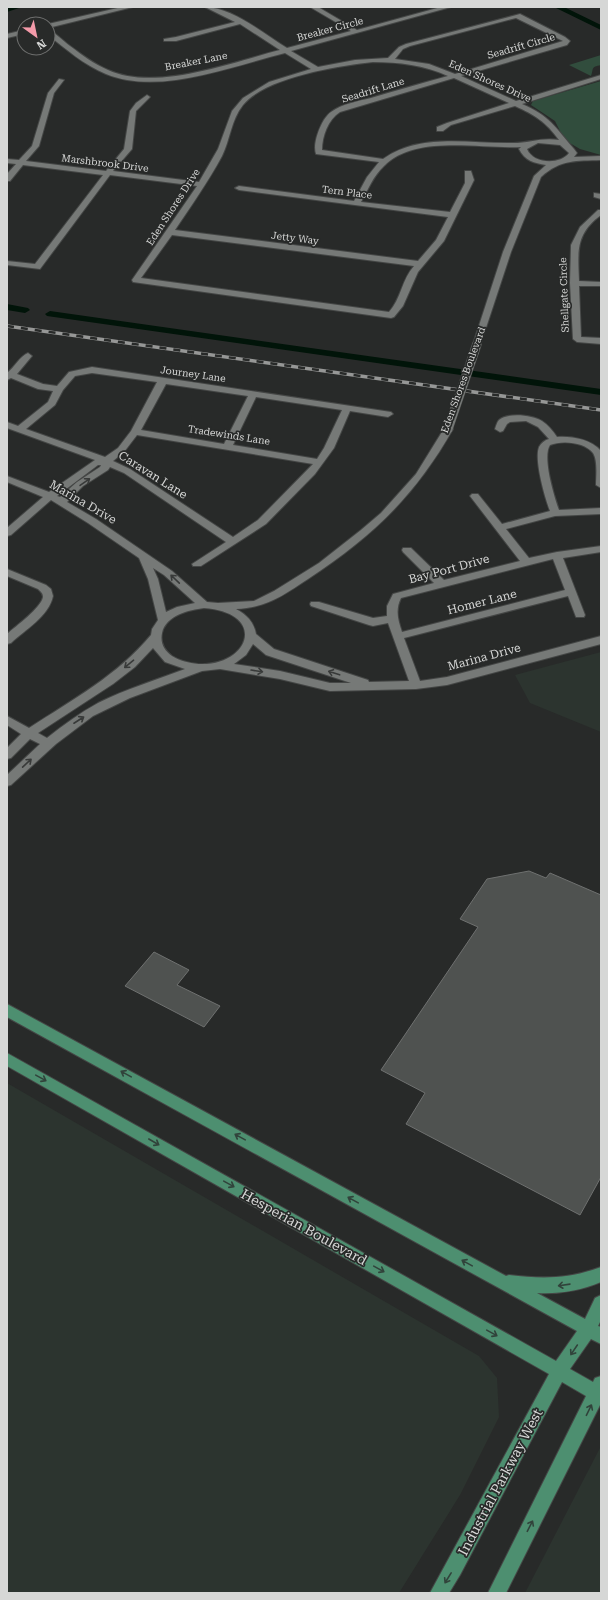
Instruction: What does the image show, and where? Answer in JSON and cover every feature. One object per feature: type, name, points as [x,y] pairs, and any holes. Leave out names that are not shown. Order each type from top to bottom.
[{"type":"main road","points":[[7,1010],[594,1333]]},
{"type":"main road","name":"Hesperian Boulevard","points":[[7,1059],[559,1371],[600,1390]]},
{"type":"main road","points":[[501,1281],[541,1286],[556,1286],[575,1284],[589,1280],[601,1274]]},
{"type":"main road","name":"Industrial Parkway West","points":[[439,1593],[454,1569],[559,1371],[594,1333],[601,1303]]},
{"type":"main road","points":[[497,1593],[600,1390]]},
{"type":"street","points":[[56,24],[130,7]]},
{"type":"street","points":[[208,7],[224,12],[317,70]]},
{"type":"street","points":[[313,7],[357,32]]},
{"type":"street","name":"Breaker Circle","points":[[287,50],[448,7]]},
{"type":"street","points":[[413,9],[422,14]]},
{"type":"street","name":"Seadrift Circle","points":[[390,60],[401,48],[408,45],[516,16],[520,16],[567,41],[560,45],[455,76]]},
{"type":"street","points":[[166,40],[176,39],[241,22]]},
{"type":"street","name":"Breaker Lane","points":[[56,38],[92,65],[106,72],[119,76],[153,79],[188,75],[287,50]]},
{"type":"street","name":"Eden Shores Drive","points":[[468,173],[469,183],[440,241],[419,264],[399,306],[391,315],[136,280],[170,232],[224,144],[237,108],[246,98],[279,81],[356,61],[390,60],[411,62],[431,67],[455,76],[535,112],[551,124],[569,147]]},
{"type":"street","name":"Seadrift Lane","points":[[385,161],[319,152],[318,147],[326,120],[335,113],[350,106],[455,76]]},
{"type":"street","points":[[440,128],[601,77]]},
{"type":"street","points":[[7,179],[35,146],[51,93],[61,80]]},
{"type":"street","points":[[7,263],[37,267],[107,173],[128,149],[133,111],[138,104],[147,97]]},
{"type":"street","points":[[356,204],[377,169],[385,161],[413,148],[441,143],[475,142],[498,145],[527,145],[537,141],[546,134],[551,124]]},
{"type":"street","points":[[537,141],[553,141],[600,158]]},
{"type":"street","points":[[498,145],[544,162],[600,158]]},
{"type":"street","points":[[527,145],[523,150],[530,158],[538,176],[557,162]]},
{"type":"street","points":[[567,160],[573,153],[569,147]]},
{"type":"street","name":"Marshbrook Drive","points":[[7,161],[200,184]]},
{"type":"street","name":"Eden Shores Boulevard","points":[[220,606],[257,604],[329,561],[363,535],[392,508],[425,468],[448,428],[507,252],[538,176]]},
{"type":"street","name":"Tern Place","points":[[239,188],[356,204],[453,214]]},
{"type":"street","name":"Shellgate Circle","points":[[601,212],[593,217],[587,224],[574,245],[574,283],[577,338],[601,341]]},
{"type":"street","name":"Jetty Way","points":[[170,232],[419,264]]},
{"type":"street","points":[[574,283],[601,284]]},
{"type":"street","points":[[8,376],[24,363],[28,356]]},
{"type":"street","name":"Journey Lane","points":[[19,430],[52,403],[58,394],[59,389],[72,374],[92,370],[388,414]]},
{"type":"street","points":[[8,376],[41,387],[59,389]]},
{"type":"street","points":[[7,533],[51,496],[95,463],[106,461],[121,450],[135,432],[162,380]]},
{"type":"street","points":[[228,446],[253,394]]},
{"type":"street","points":[[197,564],[262,522],[312,472],[329,448],[347,408]]},
{"type":"street","points":[[500,429],[503,422],[510,419],[516,418],[534,421],[541,425],[554,440]]},
{"type":"street","name":"Caravan Lane","points":[[7,425],[106,461],[127,471],[233,542]]},
{"type":"street","name":"Tradewinds Lane","points":[[135,432],[320,462]]},
{"type":"street","points":[[555,513],[549,496],[544,457],[545,445],[554,440],[584,443],[596,451],[601,485]]},
{"type":"street","points":[[61,502],[80,484],[105,468],[106,461]]},
{"type":"street","name":"Marina Drive","points":[[7,479],[51,496],[92,521],[168,573],[204,604]]},
{"type":"street","points":[[475,496],[526,562]]},
{"type":"street","points":[[500,528],[555,513],[601,511]]},
{"type":"street","name":"Bay Port Drive","points":[[392,619],[392,606],[397,596],[526,562],[557,555],[601,549]]},
{"type":"street","points":[[407,550],[441,584]]},
{"type":"street","points":[[142,555],[153,579],[163,620]]},
{"type":"street","points":[[557,555],[580,615]]},
{"type":"street","points":[[7,572],[42,587],[48,595],[45,604],[7,640]]},
{"type":"street","name":"Homer Lane","points":[[399,636],[571,592]]},
{"type":"street","points":[[7,754],[29,733],[131,664],[156,636],[159,625],[163,620],[181,609],[204,604],[220,606],[240,615],[249,629]]},
{"type":"street","points":[[7,782],[48,744],[75,723],[100,707],[151,684],[202,668],[218,665],[231,660],[241,653],[248,644],[249,629],[257,604]]},
{"type":"street","points":[[315,604],[373,622],[392,619],[416,685]]},
{"type":"street","name":"Marina Drive","points":[[249,629],[270,652],[371,685]]},
{"type":"street","points":[[156,636],[158,647],[161,652],[171,660],[185,666],[202,668]]},
{"type":"street","name":"Marina Drive","points":[[218,665],[280,675],[330,686],[416,685],[447,681],[601,640]]},
{"type":"street","points":[[7,720],[48,744]]},
{"type":"shaded area","points":[[601,652],[601,732],[530,703],[515,675]]},
{"type":"shaded area","points":[[7,1083],[479,1356],[497,1378],[499,1417],[460,1495],[399,1593],[7,1593]]},
{"type":"shaded area","points":[[601,1446],[601,1593],[525,1593]]},
{"type":"green space","points":[[601,55],[601,65],[593,69],[591,76],[569,65]]},
{"type":"green space","points":[[601,81],[601,155],[580,149],[568,142],[562,135],[555,121],[531,105],[533,101]]},
{"type":"building","points":[[529,871],[546,878],[550,873],[601,895],[601,1177],[580,1215],[406,1124],[425,1093],[381,1070],[478,927],[460,919],[487,879]]},
{"type":"building","points":[[154,952],[189,970],[177,985],[220,1006],[204,1027],[125,986]]},
{"type":"waterway","points":[[7,10],[18,7]]},
{"type":"waterway","points":[[558,7],[601,28]]},
{"type":"waterway","points":[[7,307],[25,310]]},
{"type":"waterway","points":[[50,314],[601,392]]},
{"type":"railway","points":[[7,326],[601,410]]}]
